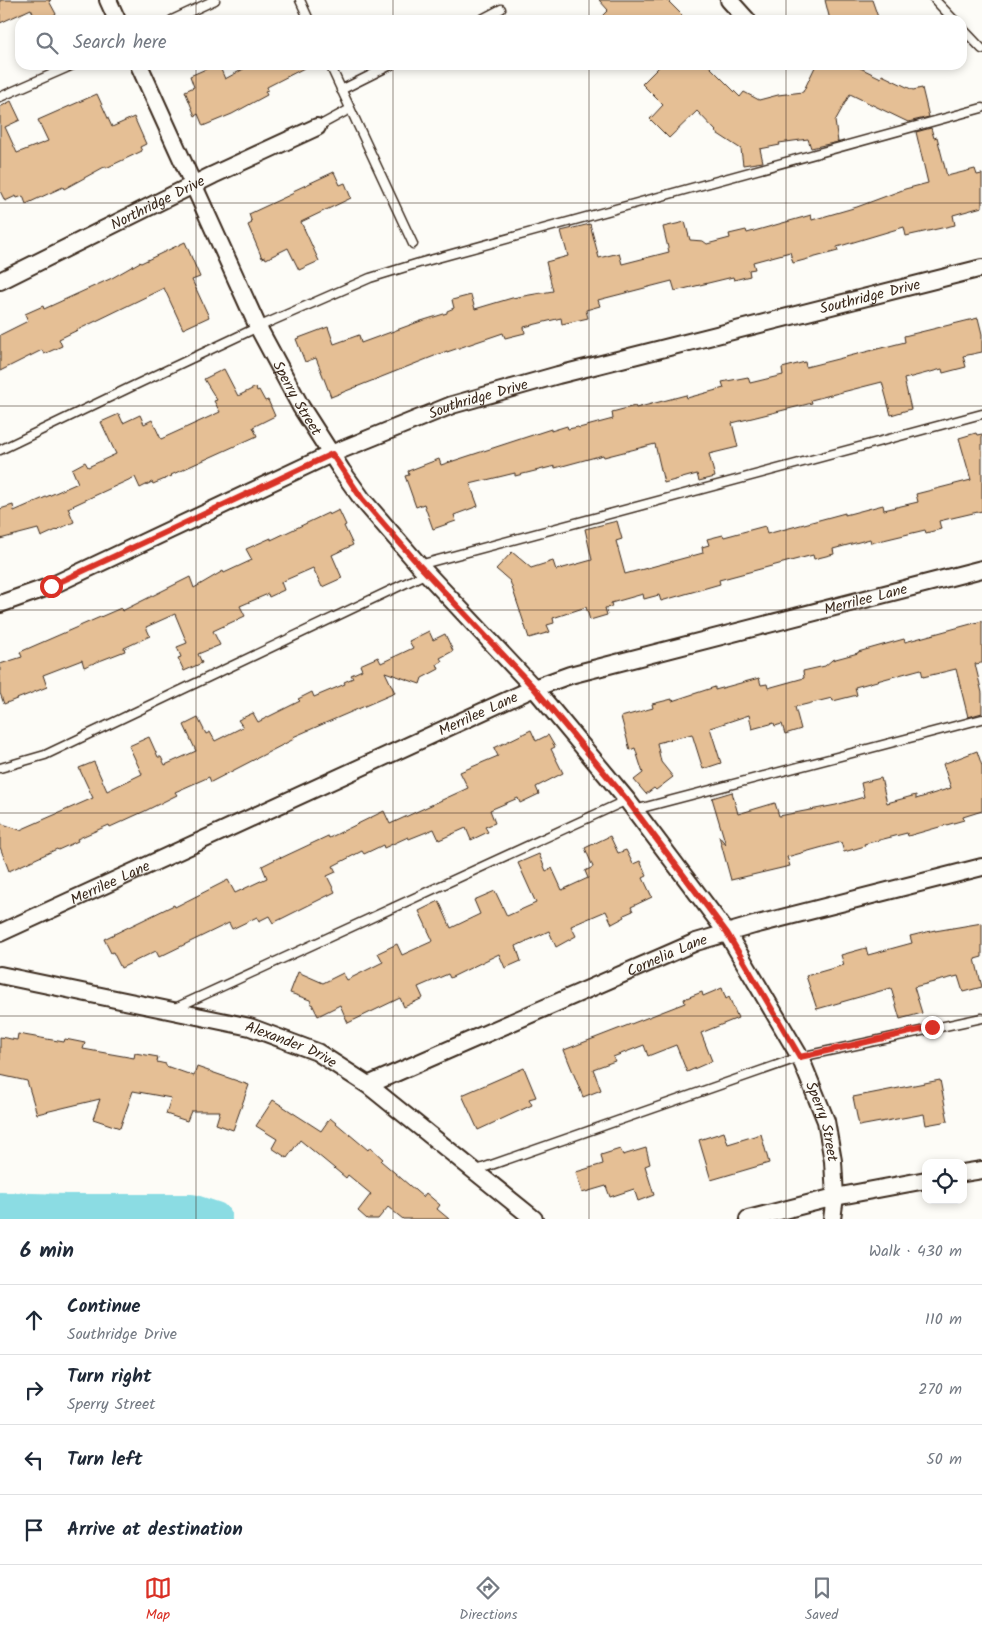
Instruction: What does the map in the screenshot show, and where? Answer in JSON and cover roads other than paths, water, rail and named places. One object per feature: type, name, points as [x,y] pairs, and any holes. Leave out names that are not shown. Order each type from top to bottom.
[{"type":"street","points":[[108,0],[115,15]]},
{"type":"street","points":[[729,0],[743,15]]},
{"type":"street","name":"Sperry Street","points":[[141,70],[258,327],[301,407],[362,499],[534,688],[631,805],[727,933],[800,1057],[826,1121],[833,1161],[835,1197],[832,1219]]},
{"type":"street","name":"Northridge Drive","points":[[0,281],[194,184],[317,127]]},
{"type":"street","name":"Southridge Drive","points":[[0,604],[51,586],[332,454],[452,405],[558,375],[982,268]]},
{"type":"street","name":"Merrilee Lane","points":[[0,933],[534,688],[570,675],[982,569]]},
{"type":"street","name":"Cornelia Lane","points":[[368,1085],[696,942],[982,867]]},
{"type":"street","name":"Alexander Drive","points":[[0,975],[250,1027],[317,1052],[368,1085],[534,1219]]},
{"type":"street","points":[[967,1172],[982,1170]]},
{"type":"street","points":[[748,1219],[835,1197],[922,1181]]},
{"type":"lane","points":[[183,15],[215,0]]},
{"type":"lane","points":[[300,0],[307,15]]},
{"type":"lane","points":[[935,0],[949,15]]},
{"type":"lane","points":[[490,15],[501,9]]},
{"type":"lane","points":[[967,33],[982,49]]},
{"type":"lane","points":[[0,98],[62,70]]},
{"type":"lane","points":[[332,70],[413,244]]},
{"type":"lane","points":[[341,90],[381,70]]},
{"type":"lane","points":[[0,450],[258,327],[370,278],[982,108]]},
{"type":"lane","points":[[317,127],[350,109]]},
{"type":"lane","points":[[0,768],[44,755],[424,569],[982,414]]},
{"type":"lane","points":[[169,1011],[631,805],[982,719]]},
{"type":"lane","points":[[474,1171],[800,1057],[982,1018]]},
{"type":"waterway","points":[[0,1209],[191,1211],[215,1219]]}]
